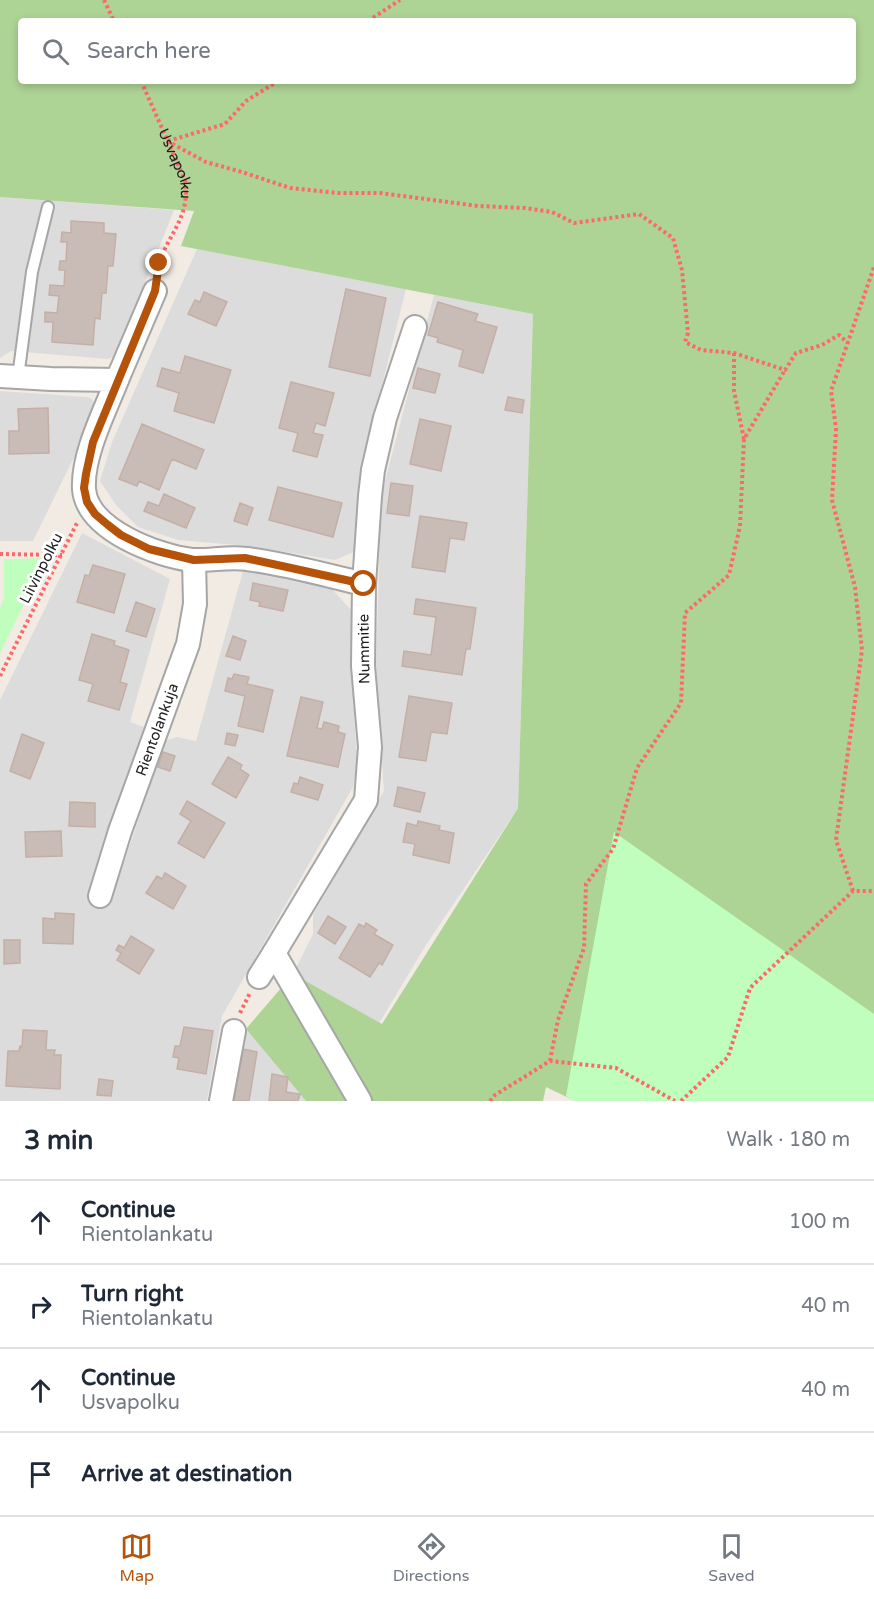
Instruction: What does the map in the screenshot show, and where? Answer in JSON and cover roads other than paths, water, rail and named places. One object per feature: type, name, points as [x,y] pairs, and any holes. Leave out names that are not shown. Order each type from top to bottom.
[{"type":"street","points":[[155,291],[100,423],[89,459],[84,488],[87,502],[95,514],[134,542],[156,551],[194,560],[245,558],[364,584]]},
{"type":"street","name":"Nummitie","points":[[258,977],[366,800],[370,747],[363,666],[364,584],[370,496],[378,444],[415,327]]},
{"type":"street","points":[[9,376],[117,380]]},
{"type":"street","name":"Rientolankuja","points":[[100,896],[120,831],[174,688],[188,644],[195,604],[194,560]]},
{"type":"street","points":[[274,953],[360,1101]]},
{"type":"street","points":[[221,1101],[234,1031]]},
{"type":"lane","points":[[9,376],[48,207]]}]
